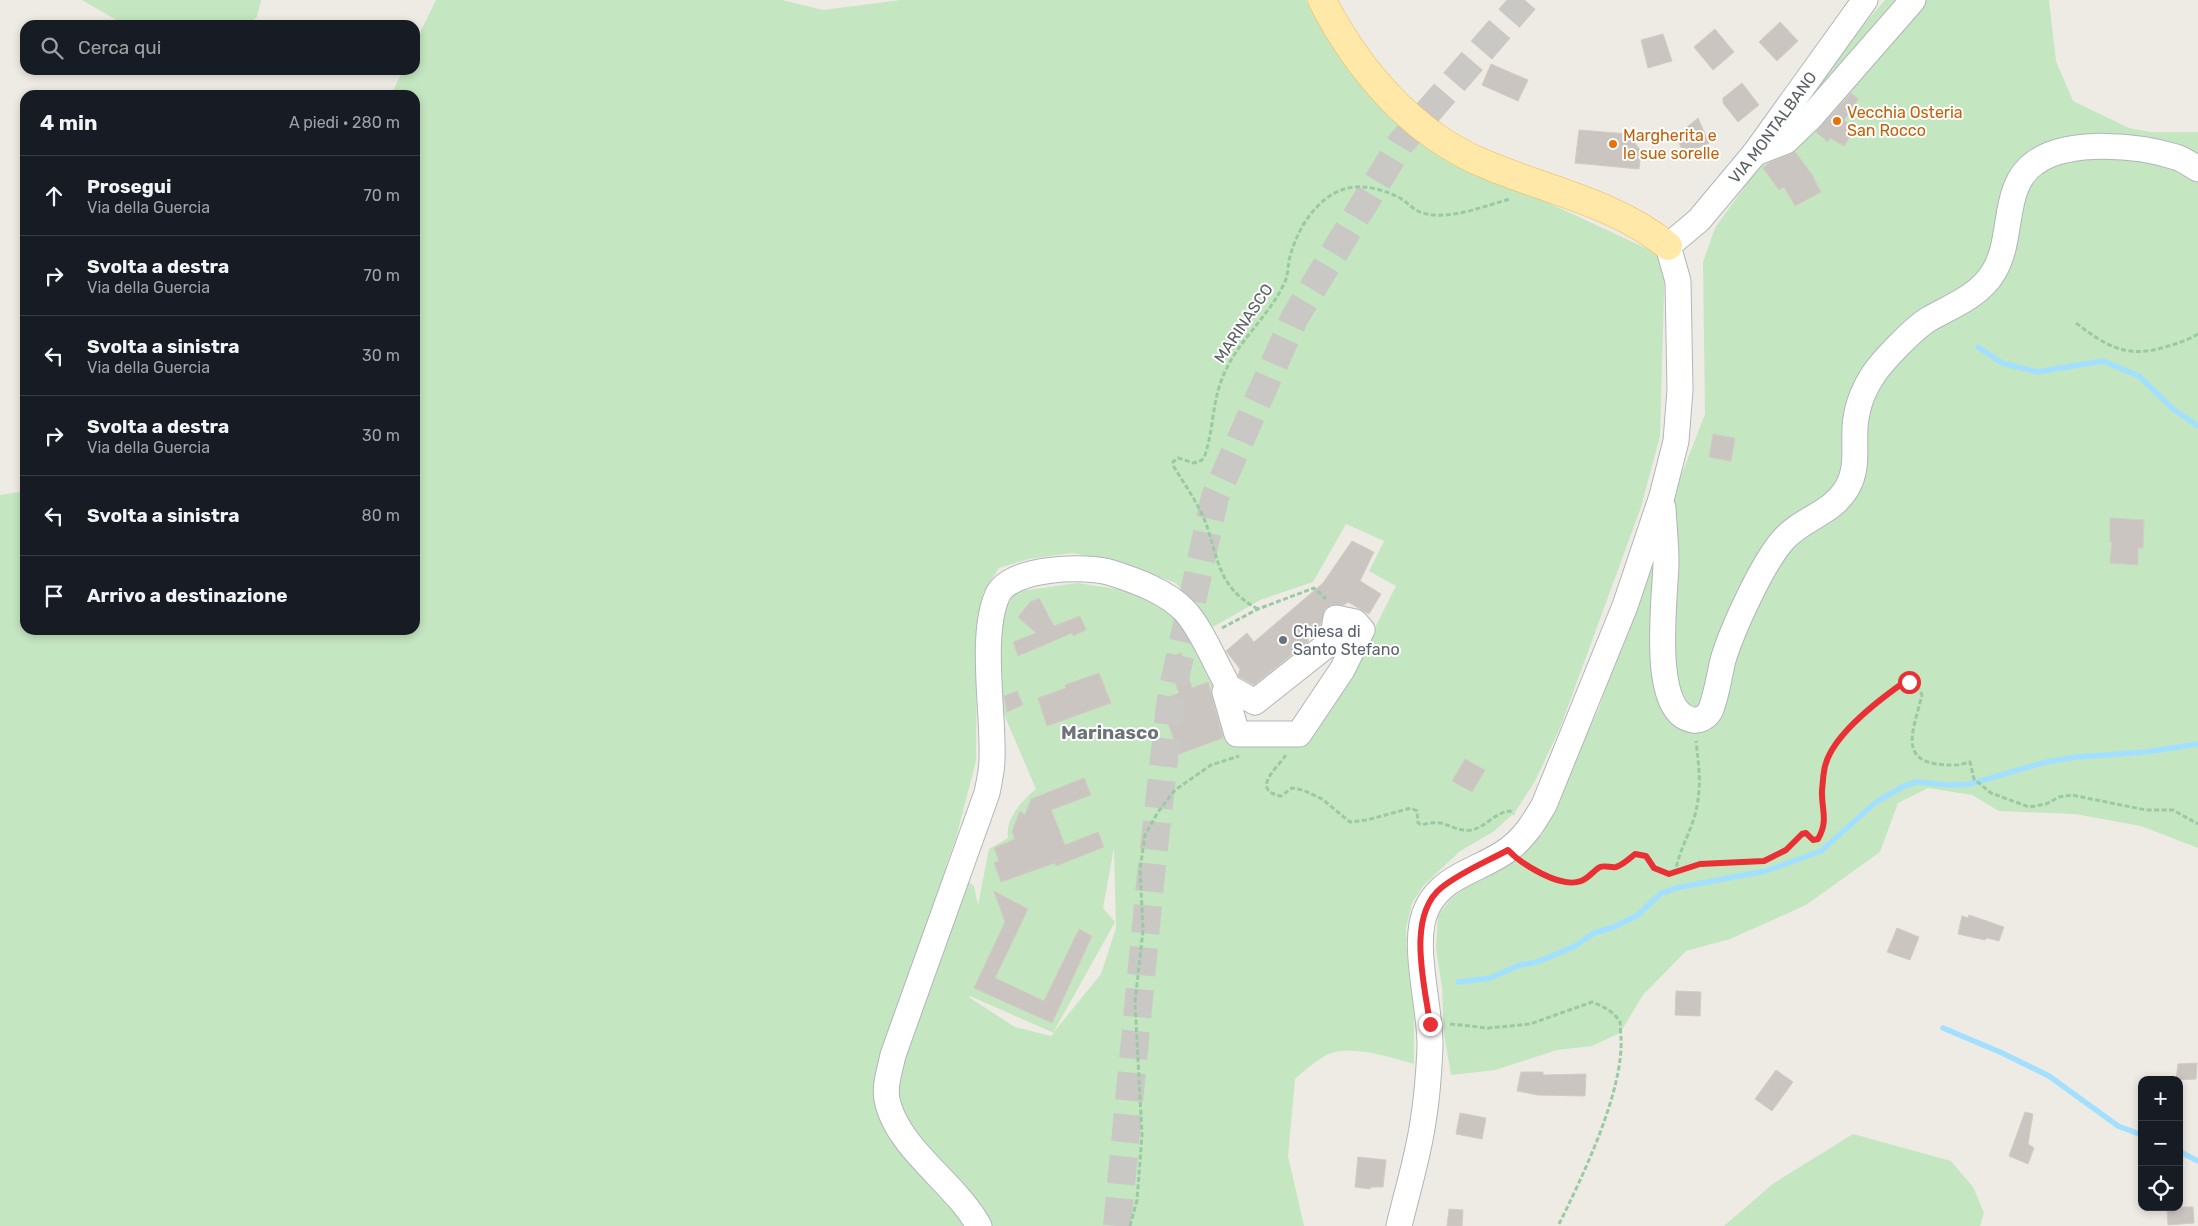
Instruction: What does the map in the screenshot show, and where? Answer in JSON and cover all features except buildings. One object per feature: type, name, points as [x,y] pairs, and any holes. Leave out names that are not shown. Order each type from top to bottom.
[{"type":"main road","points":[[1322,0],[1336,27],[1372,80],[1434,135],[1458,151],[1485,164],[1572,195],[1618,215],[1651,231],[1668,246]]},
{"type":"street","name":"VIA MONTALBANO","points":[[1668,246],[1694,225],[1755,153],[1865,0]]},
{"type":"street","points":[[1755,153],[1786,141],[1810,118],[1913,0]]},
{"type":"street","points":[[1662,496],[1666,562],[1662,651],[1670,700],[1682,714],[1694,720],[1706,717],[1709,713],[1717,690],[1724,658],[1739,622],[1758,581],[1782,542],[1796,526],[1828,511],[1848,487],[1856,462],[1856,418],[1862,397],[1873,375],[1914,330],[1928,320],[1952,309],[1992,275],[2005,243],[2012,202],[2018,182],[2024,172],[2046,156],[2077,149],[2103,147],[2128,148],[2177,157],[2198,169]]},
{"type":"street","points":[[1399,1226],[1423,1123],[1430,1024],[1421,946],[1422,922],[1428,906],[1440,889],[1508,850],[1526,834],[1544,805],[1625,606],[1662,496],[1676,441],[1680,390],[1678,281],[1668,246]]},
{"type":"street","points":[[979,1226],[970,1210],[916,1151],[898,1126],[887,1103],[888,1081],[893,1055],[987,793],[992,760],[990,642],[992,617],[998,594],[1010,581],[1036,573],[1079,569],[1110,572],[1166,596],[1185,612],[1225,680]]},
{"type":"street","points":[[1336,618],[1355,622],[1362,630],[1342,670],[1299,734],[1238,734],[1225,692],[1230,688],[1255,702],[1332,641],[1336,618]]},
{"type":"path","name":"MARINASCO","points":[[1258,609],[1236,595],[1217,564],[1205,521],[1195,499],[1174,467],[1173,462],[1175,458],[1178,458],[1194,463],[1202,460],[1205,455],[1214,403],[1224,374],[1240,344],[1276,301],[1287,280],[1290,254],[1300,229],[1317,206],[1333,194],[1345,189],[1363,187],[1396,196],[1418,211],[1440,216],[1475,209],[1512,198]]},
{"type":"path","points":[[2076,323],[2108,345],[2127,352],[2150,352],[2198,334]]},
{"type":"path","points":[[1202,638],[1258,609],[1314,588],[1335,609],[1336,618]]},
{"type":"path","points":[[1508,850],[1515,858],[1534,870],[1559,881],[1571,883],[1581,882],[1601,867],[1616,867],[1635,854],[1646,856],[1654,868],[1662,873],[1675,874],[1700,864],[1764,861],[1786,850],[1802,834],[1806,833],[1813,840],[1818,839],[1822,832],[1825,817],[1822,792],[1826,763],[1836,745],[1874,704],[1903,683],[1909,682],[1919,689],[1922,695],[1911,740],[1914,751],[1919,758],[1930,763],[1957,766],[1970,762],[1974,778],[1991,793],[2029,807],[2046,804],[2059,797],[2072,795],[2146,810],[2173,810],[2198,824]]},
{"type":"path","points":[[1675,874],[1677,859],[1695,814],[1701,780],[1694,720]]},
{"type":"path","points":[[1288,751],[1266,783],[1267,790],[1281,796],[1292,788],[1313,794],[1350,822],[1367,820],[1411,808],[1417,811],[1418,823],[1422,825],[1430,821],[1439,821],[1454,828],[1473,830],[1502,812],[1508,811],[1514,812],[1513,821]]},
{"type":"path","points":[[1130,1226],[1137,1200],[1142,1135],[1135,1002],[1143,930],[1140,869],[1145,835],[1158,812],[1175,790],[1211,765],[1246,754]]},
{"type":"path","points":[[1430,1024],[1454,1024],[1488,1028],[1530,1024],[1592,1002],[1607,1008],[1620,1022],[1621,1046],[1618,1074],[1605,1118],[1572,1198],[1558,1226]]},
{"type":"green space","points":[[82,0],[261,0],[257,17],[253,20],[116,20]]},
{"type":"green space","points":[[436,0],[782,0],[823,10],[901,0],[1306,0],[1350,72],[1390,118],[1447,161],[1538,198],[1665,257],[1660,436],[1641,507],[1560,728],[1535,781],[1515,812],[1493,832],[1460,851],[1424,885],[1412,903],[1406,928],[1407,957],[1414,1013],[1414,1064],[1368,1052],[1344,1051],[1323,1057],[1295,1079],[1288,1156],[1304,1226],[0,1226],[0,495],[20,492],[20,635],[420,635],[420,90],[393,90],[401,75],[420,75],[420,33]],"holes":[[[1346,524],[1384,541],[1369,571],[1396,586],[1348,682],[1319,729],[1304,739],[1234,742],[1190,610],[1144,593],[1077,583],[1015,592],[996,628],[986,672],[1036,789],[1016,810],[1009,824],[1008,838],[989,849],[978,905],[974,886],[946,866],[956,838],[976,761],[977,629],[983,593],[999,568],[1029,559],[1072,553],[1111,560],[1176,583],[1213,627],[1260,600],[1313,582]],[[1114,848],[1116,928],[1101,974],[1053,1033],[1115,922],[1103,908]],[[970,996],[1054,1033],[1051,1036],[1015,1027],[970,998]]]},
{"type":"green space","points":[[1885,0],[2049,0],[2056,61],[2073,101],[2129,128],[2150,132],[2198,132],[2198,848],[2141,826],[2075,814],[1999,811],[1972,795],[1928,788],[1898,803],[1880,852],[1806,905],[1730,939],[1686,951],[1643,995],[1620,1033],[1592,1046],[1557,1050],[1495,1070],[1451,1075],[1444,1034],[1442,987],[1436,949],[1438,916],[1450,900],[1466,887],[1499,871],[1542,835],[1555,800],[1599,708],[1655,543],[1705,414],[1703,262],[1715,228],[1848,43]]},
{"type":"green space","points":[[1853,1134],[1951,1161],[1973,1187],[1984,1213],[1980,1226],[1724,1226],[1774,1183]]},
{"type":"waterway","points":[[1978,347],[2002,363],[2037,372],[2103,361],[2139,376],[2173,409],[2198,426]]},
{"type":"waterway","points":[[1458,982],[1490,978],[1520,965],[1537,962],[1559,953],[1575,946],[1594,933],[1614,927],[1638,915],[1660,894],[1676,888],[1766,871],[1821,851],[1876,802],[1904,786],[1917,782],[1948,785],[1970,784],[2046,762],[2076,757],[2146,752],[2198,744]]},
{"type":"waterway","points":[[1943,1028],[2000,1052],[2049,1076],[2118,1126],[2138,1134]]},
{"type":"waterway","points":[[2183,1153],[2198,1161]]},
{"type":"tunnel","points":[[1117,1226],[1150,884],[1171,697],[1215,497],[1295,317],[1401,143],[1525,0]]},
{"type":"place","name":"Vecchia Osteria San Rocco","points":[[1837,121]]},
{"type":"place","name":"Margherita e le sue sorelle","points":[[1613,144]]},
{"type":"place","name":"Chiesa di Santo Stefano","points":[[1283,640]]},
{"type":"district","name":"Marinasco","points":[[1110,732]]},
{"type":"route","points":[[1430,1024],[1421,934],[1424,914],[1432,898],[1440,889],[1459,876],[1508,850],[1515,858],[1534,870],[1559,881],[1571,883],[1581,882],[1601,867],[1616,867],[1635,854],[1646,856],[1654,868],[1662,873],[1675,874],[1700,864],[1764,861],[1776,857],[1786,850],[1798,836],[1806,833],[1813,840],[1818,839],[1822,832],[1825,817],[1822,792],[1826,763],[1836,745],[1874,704],[1903,683],[1909,682]]}]
